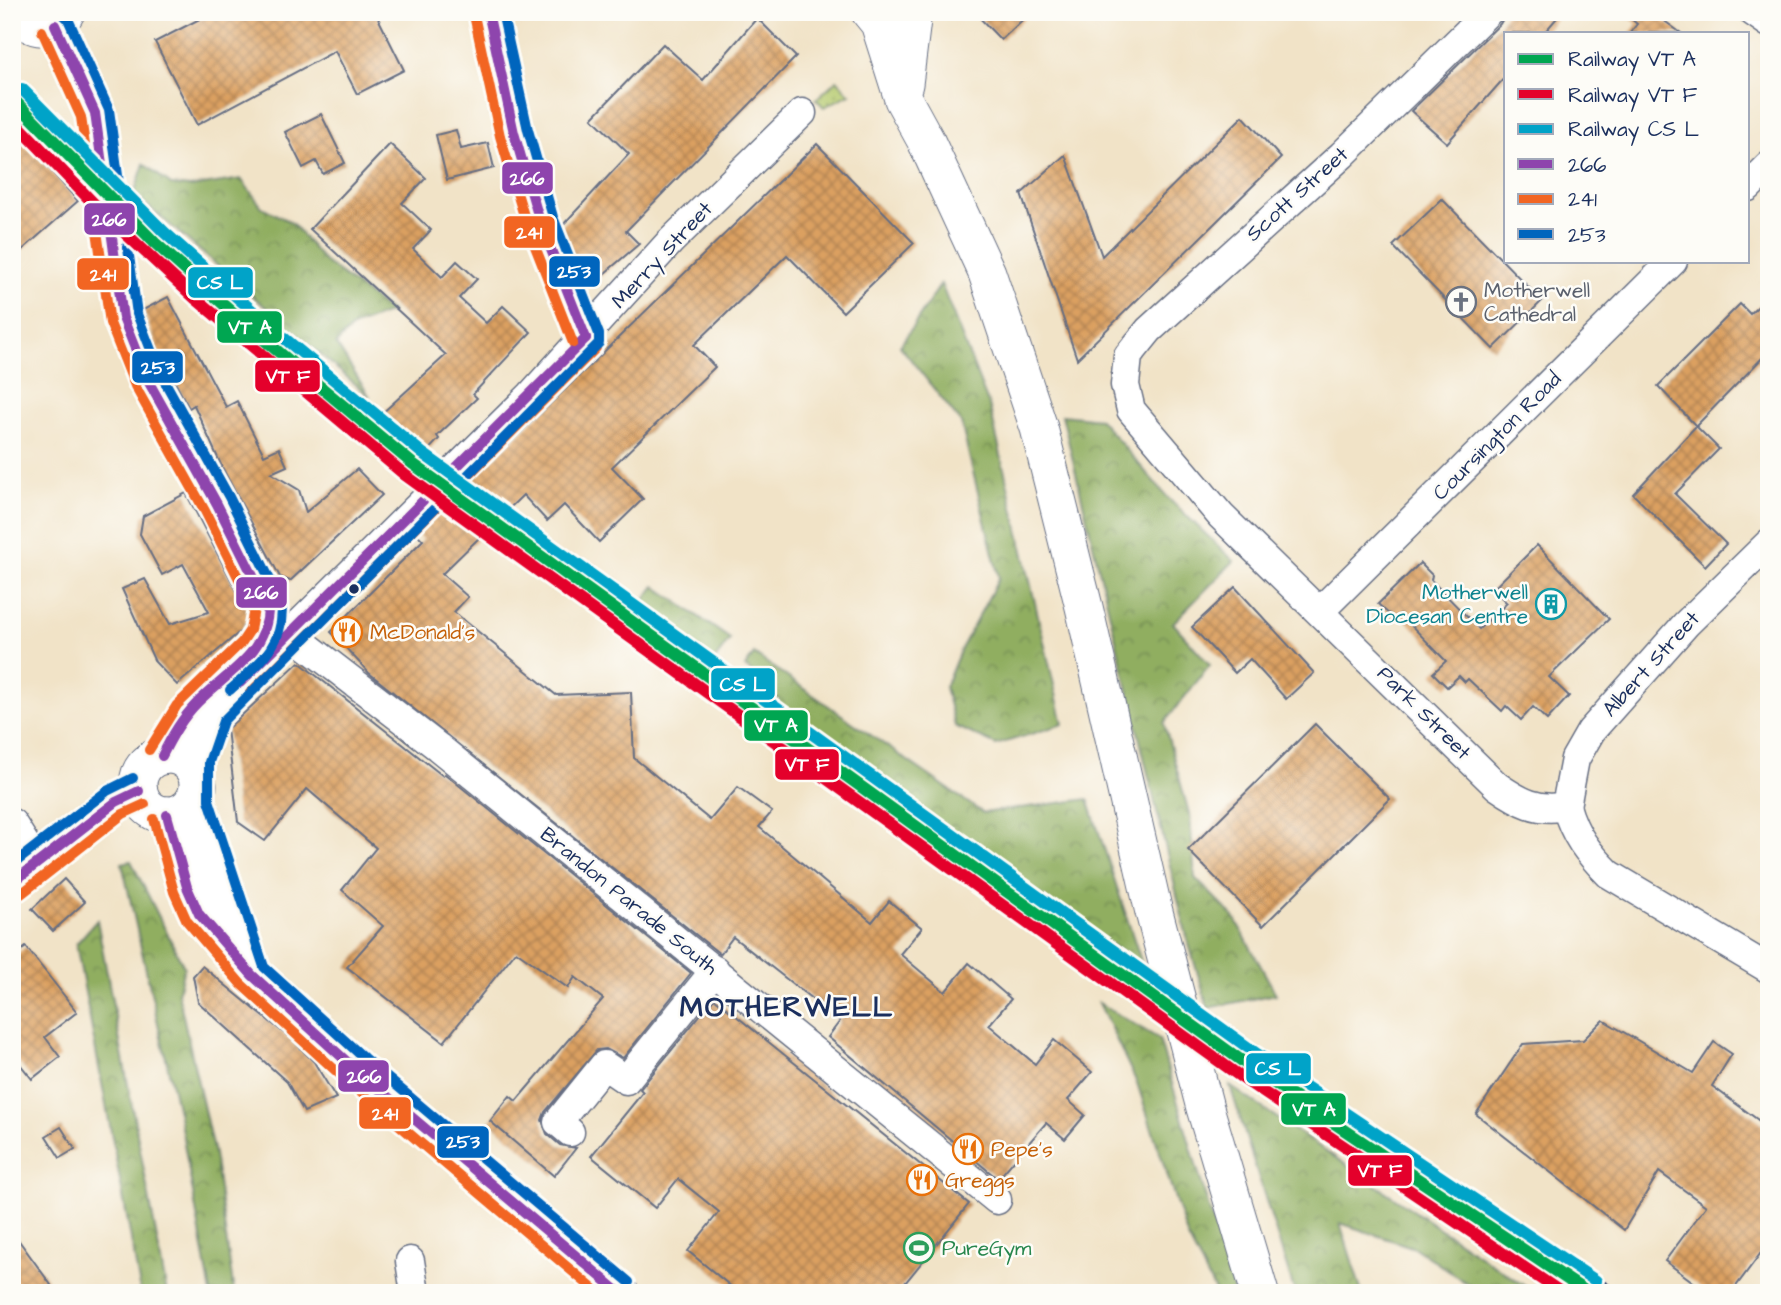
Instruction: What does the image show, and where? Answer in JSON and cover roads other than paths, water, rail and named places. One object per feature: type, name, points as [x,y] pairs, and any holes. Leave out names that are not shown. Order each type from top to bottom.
[{"type":"main road","points":[[19,12],[30,25],[39,28],[61,19],[94,113],[123,318],[147,379],[217,503],[268,606],[271,620],[263,640],[187,713],[179,785],[187,887],[199,914],[252,975],[355,1069],[621,1293]]},
{"type":"main road","points":[[893,16],[903,99],[926,141],[987,273],[1039,428],[1084,607],[1153,908],[1205,1108],[1260,1293]]},
{"type":"main road","points":[[34,866],[127,797],[149,808],[179,785]]},
{"type":"street","name":"Scott Street","points":[[1125,386],[1128,356],[1149,330],[1342,155],[1488,12]]},
{"type":"street","points":[[1753,12],[1769,23]]},
{"type":"street","points":[[491,24],[509,106],[540,222],[586,338]]},
{"type":"street","name":"Merry Street","points":[[179,785],[211,713],[469,457],[586,338],[670,242],[802,113]]},
{"type":"street","points":[[1750,185],[1769,166]]},
{"type":"street","name":"Coursington Road","points":[[1320,611],[1672,262]]},
{"type":"street","name":"Park Street","points":[[1125,386],[1131,410],[1222,516],[1497,786],[1521,802],[1547,810],[1566,806]]},
{"type":"street","name":"Albert Street","points":[[1566,806],[1575,759],[1591,731],[1686,624],[1769,543]]},
{"type":"street","name":"Brandon Parade South","points":[[290,633],[438,747],[997,1200]]},
{"type":"street","points":[[1566,806],[1578,837],[1588,853],[1609,874],[1769,969]]},
{"type":"street","points":[[12,823],[34,866]]},
{"type":"street","points":[[570,1132],[558,1122],[604,1065],[626,1080],[715,970]]},
{"type":"street","points":[[410,1261],[415,1293]]},
{"type":"railway","points":[[1249,1066],[1481,1202],[1619,1293]]},
{"type":"place","name":"Motherwell Cathedral","points":[[1461,302]]},
{"type":"place","name":"Motherwell Diocesan Centre","points":[[1551,604]]},
{"type":"place","name":"McDonald's","points":[[347,632]]},
{"type":"place","name":"Pepe's","points":[[968,1149]]},
{"type":"place","name":"Greggs","points":[[922,1180]]},
{"type":"place","name":"PureGym","points":[[919,1248]]},
{"type":"district","name":"MOTHERWELL","points":[[787,1007]]}]
